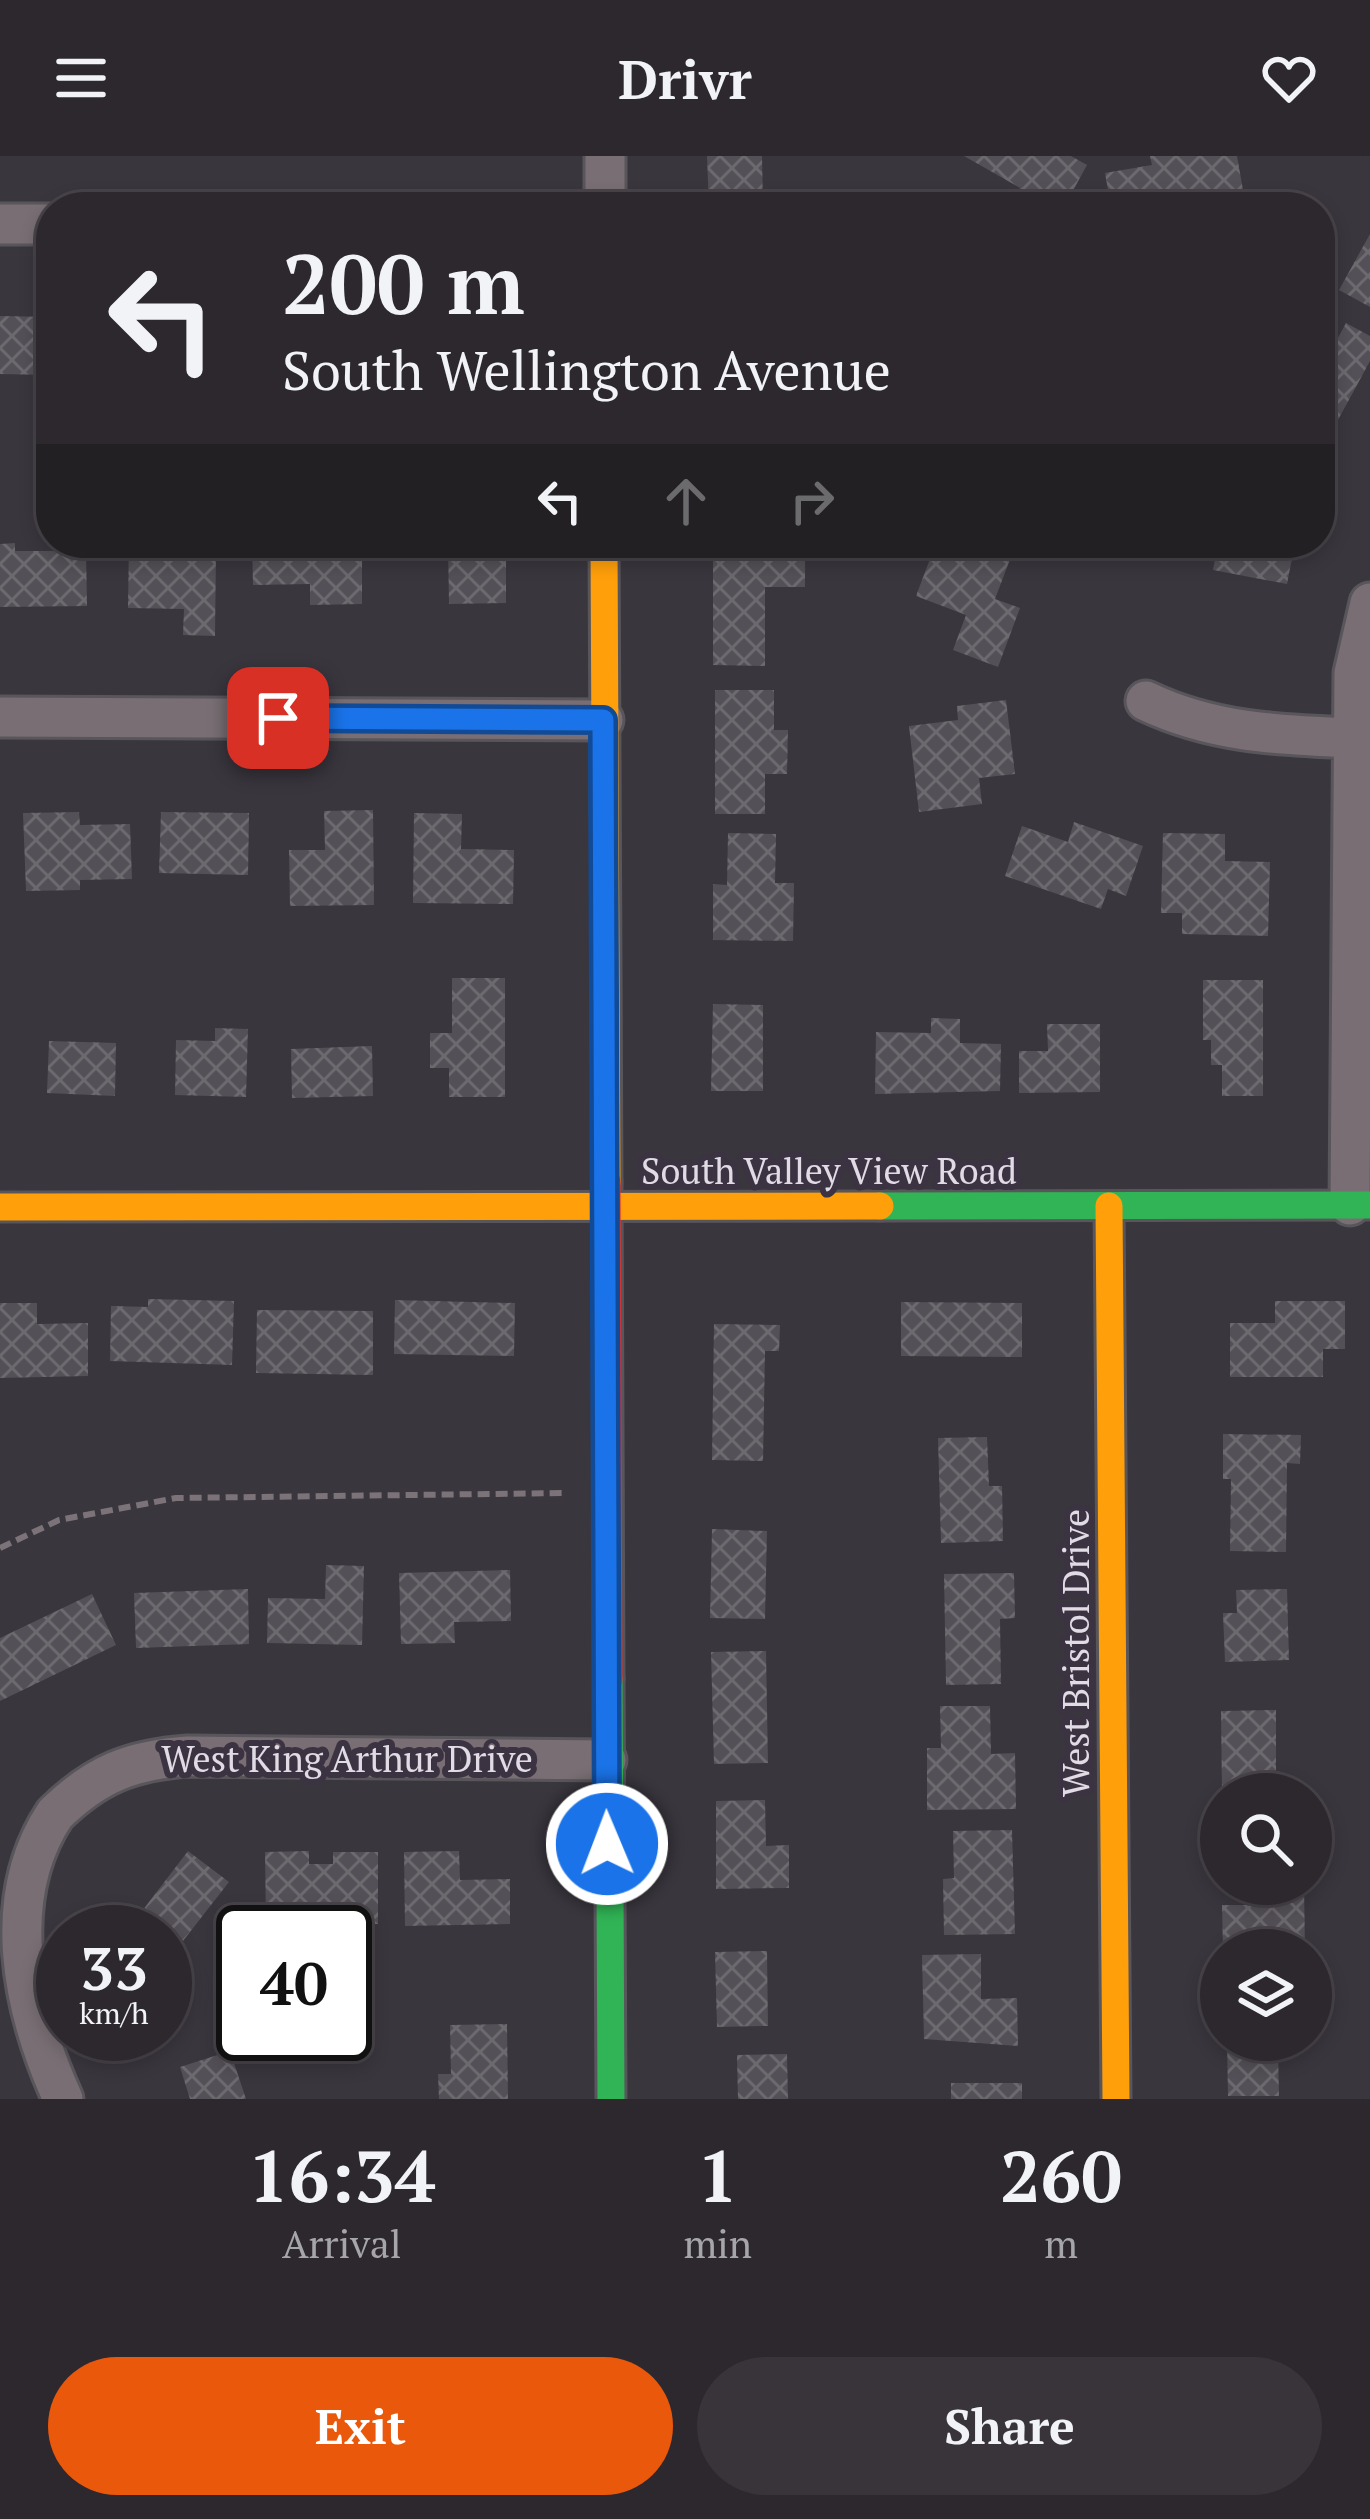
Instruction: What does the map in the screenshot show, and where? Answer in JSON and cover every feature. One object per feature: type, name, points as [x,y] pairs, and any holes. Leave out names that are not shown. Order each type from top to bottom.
[{"type":"street","points":[[605,156],[605,192]]},
{"type":"street","points":[[0,224],[36,224]]},
{"type":"street","points":[[604,558],[611,2099]]},
{"type":"street","points":[[1360,1205],[1354,673],[1370,603]]},
{"type":"street","points":[[1145,701],[1194,722],[1255,734],[1353,737]]},
{"type":"street","points":[[0,717],[603,720]]},
{"type":"street","name":"South Valley View Road","points":[[0,1208],[1360,1205]]},
{"type":"street","name":"West Bristol Drive","points":[[1109,1206],[1116,2099]]},
{"type":"street","name":"West King Arthur Drive","points":[[63,2099],[24,2015],[10,1953],[8,1912],[27,1846],[103,1774],[139,1760],[188,1756],[606,1760]]},
{"type":"path","points":[[0,1548],[59,1520],[176,1498],[605,1492]]},
{"type":"building","points":[[707,156],[762,156],[763,192],[708,192]]},
{"type":"building","points":[[964,156],[1071,156],[1087,165],[1072,192],[1018,192],[1020,188]]},
{"type":"building","points":[[1150,156],[1237,156],[1243,192],[1108,192],[1105,173],[1152,165]]},
{"type":"building","points":[[1370,234],[1370,307],[1339,290]]},
{"type":"building","points":[[0,316],[36,317],[36,375],[0,374]]},
{"type":"building","points":[[1346,323],[1370,336],[1370,361],[1335,425],[1335,343]]},
{"type":"building","points":[[15,543],[15,551],[36,551],[36,558],[86,558],[87,606],[0,607],[0,544]]},
{"type":"building","points":[[129,558],[216,558],[215,636],[183,635],[184,609],[128,608]]},
{"type":"building","points":[[252,558],[362,558],[362,604],[310,605],[310,584],[253,585]]},
{"type":"building","points":[[448,558],[506,558],[506,603],[449,604]]},
{"type":"building","points":[[713,558],[805,558],[805,587],[765,587],[765,666],[713,665]]},
{"type":"building","points":[[930,558],[1010,558],[995,599],[1020,608],[998,667],[953,650],[966,615],[916,596]]},
{"type":"building","points":[[1215,558],[1292,558],[1287,584],[1213,570]]},
{"type":"building","points":[[715,690],[774,690],[774,730],[788,730],[787,774],[765,774],[765,814],[715,814]]},
{"type":"building","points":[[1006,700],[1015,774],[979,778],[982,804],[919,812],[909,726],[958,720],[957,706]]},
{"type":"building","points":[[373,810],[374,905],[290,906],[289,850],[325,850],[324,811]]},
{"type":"building","points":[[79,812],[80,825],[130,824],[132,879],[80,880],[80,890],[26,891],[23,813]]},
{"type":"building","points":[[161,812],[249,813],[248,875],[159,873]]},
{"type":"building","points":[[414,813],[462,814],[461,849],[514,850],[513,904],[413,903]]},
{"type":"building","points":[[1074,822],[1143,846],[1126,896],[1108,889],[1101,909],[1005,876],[1022,826],[1068,842]]},
{"type":"building","points":[[728,833],[776,834],[775,883],[794,883],[793,941],[713,940],[713,884],[727,885]]},
{"type":"building","points":[[1163,833],[1225,834],[1225,861],[1270,862],[1268,936],[1182,934],[1182,913],[1161,913]]},
{"type":"building","points":[[452,978],[505,978],[505,1097],[449,1097],[449,1068],[430,1068],[430,1033],[452,1033]]},
{"type":"building","points":[[1203,980],[1263,980],[1263,1096],[1222,1096],[1222,1065],[1211,1065],[1211,1040],[1203,1040]]},
{"type":"building","points":[[713,1004],[763,1005],[763,1091],[711,1091]]},
{"type":"building","points":[[931,1018],[960,1019],[960,1043],[1001,1044],[1000,1091],[875,1094],[876,1032],[931,1033]]},
{"type":"building","points":[[1047,1024],[1100,1024],[1100,1092],[1019,1093],[1019,1051],[1048,1051]]},
{"type":"building","points":[[215,1028],[248,1029],[246,1097],[175,1095],[176,1040],[215,1041]]},
{"type":"building","points":[[49,1041],[116,1043],[115,1096],[47,1093]]},
{"type":"building","points":[[372,1046],[373,1096],[292,1098],[291,1049]]},
{"type":"building","points":[[148,1299],[234,1301],[232,1365],[110,1361],[111,1306],[148,1307]]},
{"type":"building","points":[[395,1300],[515,1303],[514,1356],[394,1354]]},
{"type":"building","points":[[1275,1301],[1345,1301],[1345,1349],[1323,1349],[1323,1377],[1230,1377],[1230,1323],[1275,1323]]},
{"type":"building","points":[[901,1302],[1022,1303],[1022,1357],[901,1356]]},
{"type":"building","points":[[0,1303],[37,1303],[37,1324],[88,1323],[88,1376],[0,1378]]},
{"type":"building","points":[[257,1310],[373,1311],[373,1375],[256,1373]]},
{"type":"building","points":[[714,1324],[780,1325],[779,1351],[765,1351],[763,1461],[712,1460]]},
{"type":"building","points":[[1223,1434],[1301,1435],[1300,1464],[1287,1463],[1286,1552],[1230,1551],[1231,1479],[1223,1479]]},
{"type":"building","points":[[987,1437],[989,1486],[1002,1486],[1003,1541],[941,1543],[938,1438]]},
{"type":"building","points":[[712,1529],[767,1531],[765,1619],[710,1618]]},
{"type":"building","points":[[326,1565],[364,1566],[362,1645],[267,1643],[268,1598],[325,1599]]},
{"type":"building","points":[[510,1570],[511,1621],[454,1622],[455,1643],[401,1644],[399,1573]]},
{"type":"building","points":[[1014,1573],[1015,1618],[1000,1619],[1001,1684],[946,1685],[944,1574]]},
{"type":"building","points":[[248,1589],[249,1644],[136,1648],[134,1593]]},
{"type":"building","points":[[1287,1589],[1289,1660],[1225,1662],[1223,1613],[1237,1613],[1236,1590]]},
{"type":"building","points":[[92,1594],[116,1645],[0,1701],[0,1638]]},
{"type":"building","points":[[766,1651],[768,1763],[714,1764],[711,1652]]},
{"type":"building","points":[[940,1706],[990,1706],[991,1754],[1015,1753],[1016,1809],[927,1810],[927,1748],[941,1748]]},
{"type":"building","points":[[1276,1710],[1276,1773],[1222,1773],[1221,1711]]},
{"type":"building","points":[[765,1800],[766,1846],[789,1845],[789,1888],[716,1889],[716,1801]]},
{"type":"building","points":[[1012,1830],[1015,1934],[944,1935],[943,1879],[954,1878],[953,1831]]},
{"type":"building","points":[[188,1851],[229,1882],[192,1929],[192,1905],[147,1905]]},
{"type":"building","points":[[309,1851],[309,1864],[333,1864],[333,1852],[378,1852],[378,1924],[372,1924],[372,1905],[266,1905],[265,1852]]},
{"type":"building","points":[[459,1851],[460,1880],[510,1879],[510,1924],[405,1926],[404,1852]]},
{"type":"building","points":[[1222,1905],[1304,1905],[1305,1929],[1223,1929]]},
{"type":"building","points":[[767,1951],[768,2026],[717,2027],[715,1952]]},
{"type":"building","points":[[981,1954],[981,1999],[1017,1998],[1018,2046],[924,2039],[922,1955]]},
{"type":"building","points":[[507,2024],[508,2099],[439,2099],[438,2074],[451,2074],[450,2025]]},
{"type":"building","points":[[787,2054],[788,2099],[738,2099],[737,2055]]},
{"type":"building","points":[[216,2055],[216,2061],[233,2061],[246,2099],[190,2099],[180,2067]]},
{"type":"building","points":[[1227,2061],[1278,2061],[1279,2096],[1228,2096]]},
{"type":"building","points":[[951,2083],[1022,2083],[1022,2099],[951,2099]]},
{"type":"traffic: fast","points":[[880,1206],[1370,1205]]},
{"type":"traffic: fast","points":[[609,1679],[611,2099]]},
{"type":"traffic: slow","points":[[604,558],[607,1182]]},
{"type":"traffic: slow","points":[[0,1207],[880,1206]]},
{"type":"traffic: slow","points":[[1109,1206],[1116,2099]]},
{"type":"traffic: jam","points":[[607,1182],[609,1679]]},
{"type":"route","points":[[278,718],[603,720],[607,1844]]}]
